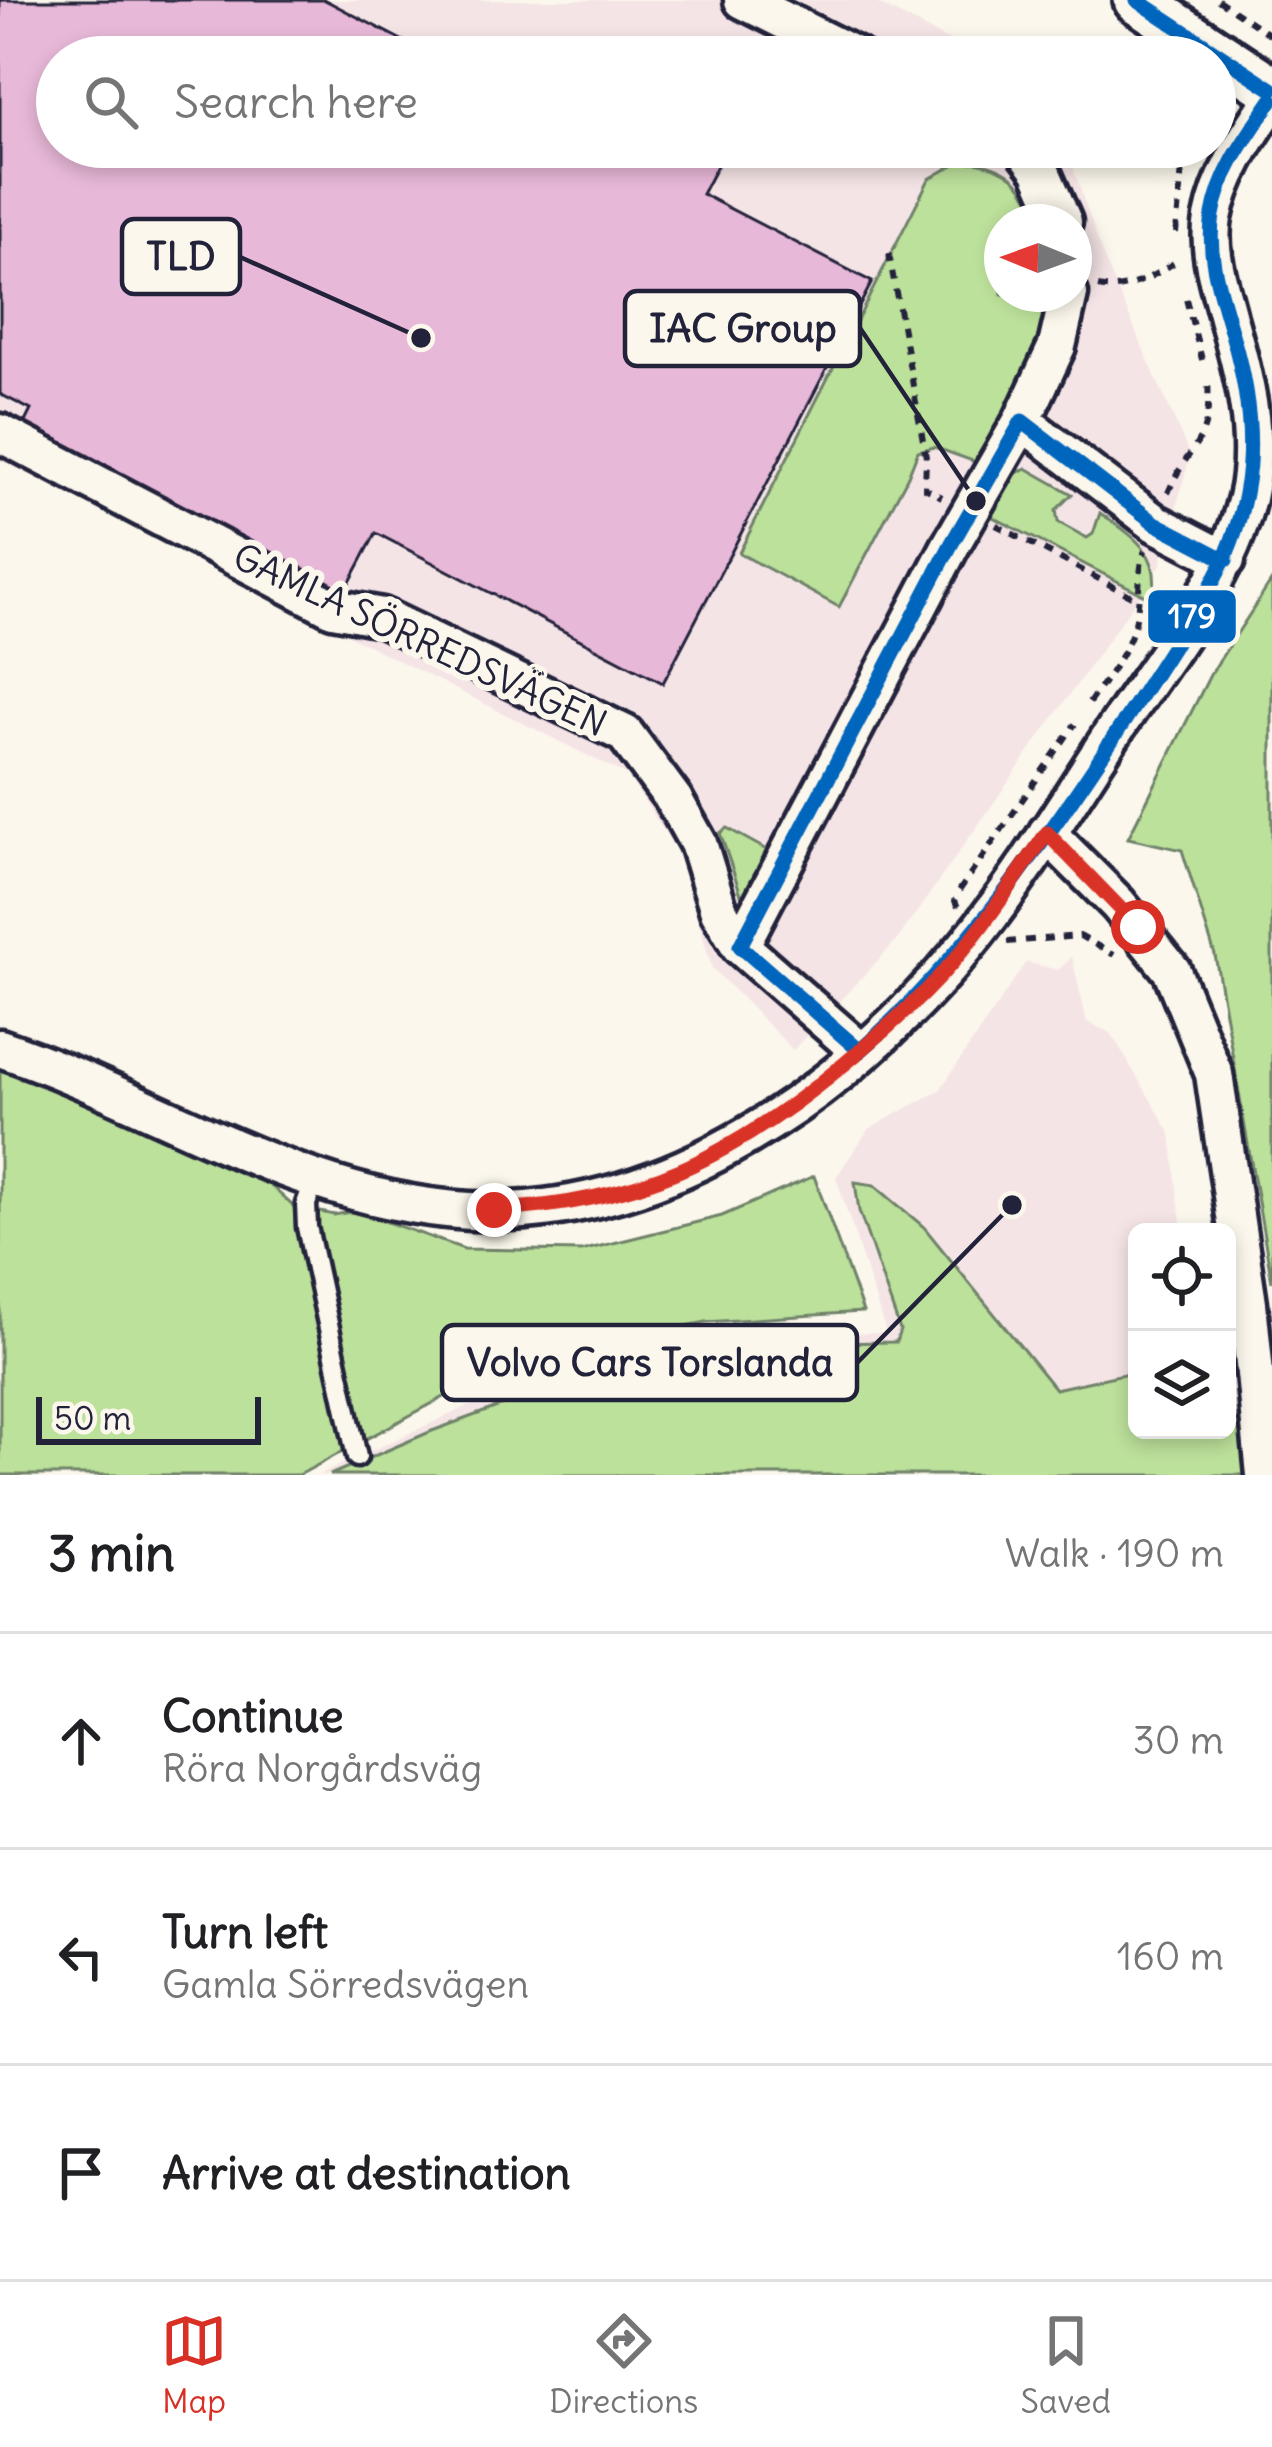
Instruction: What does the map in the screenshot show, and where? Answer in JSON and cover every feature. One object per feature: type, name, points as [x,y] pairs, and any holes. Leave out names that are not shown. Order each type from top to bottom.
[{"type":"street","points":[[743,0],[814,36]]},
{"type":"street","points":[[1137,0],[1192,36]]},
{"type":"street","points":[[1236,65],[1272,89]]},
{"type":"street","points":[[1236,161],[1272,100]]},
{"type":"street","points":[[1039,168],[1056,204]]},
{"type":"street","points":[[0,1048],[315,1179],[399,1202],[467,1210],[533,1208],[599,1197],[677,1173],[780,1116],[910,1009],[981,924],[1047,833],[1226,560],[1248,495],[1253,437],[1239,357],[1214,264],[1211,223],[1232,168]]},
{"type":"street","points":[[740,946],[952,543],[1022,421],[1070,312]]},
{"type":"street","points":[[1022,421],[1156,523],[1226,560]]},
{"type":"street","name":"GAMLA SÖRREDSVÄGEN","points":[[0,433],[333,608],[382,617],[625,734],[674,800],[698,843],[719,911],[740,946],[860,1051]]},
{"type":"street","points":[[1047,833],[1118,904],[1172,971],[1214,1074],[1247,1303],[1265,1475]]},
{"type":"lane","points":[[315,1179],[306,1204],[307,1227],[357,1457]]},
{"type":"path","points":[[1218,0],[1272,36]]},
{"type":"path","points":[[1092,289],[1122,288],[1177,261]]},
{"type":"path","points":[[981,924],[1004,942],[1015,944],[1080,936],[1108,950],[1123,966]]},
{"type":"shaded area","points":[[0,0],[871,0],[940,36],[36,36],[36,168],[1073,168],[1085,204],[984,204],[984,312],[1092,312],[1092,224],[1190,456],[1160,566],[898,939],[793,1050],[712,968],[678,852],[628,776],[0,460]]},
{"type":"shaded area","points":[[1072,957],[1087,1022],[1111,1033],[1171,1134],[1181,1223],[1128,1223],[1128,1439],[1147,1439],[1189,1475],[319,1475],[464,1408],[599,1358],[709,1336],[886,1333],[836,1177],[869,1129],[940,1090],[1026,962],[1058,970]]},
{"type":"green space","points":[[948,168],[996,168],[1009,174],[1031,204],[984,204],[984,312],[1047,312],[1043,333],[978,463],[934,447],[918,451],[839,607],[739,553],[929,179]]},
{"type":"green space","points":[[1026,468],[1072,494],[1056,510],[1058,522],[1087,538],[1100,513],[1134,538],[1154,570],[1152,599],[991,516],[1010,477]]},
{"type":"green space","points":[[1272,580],[1272,1282],[1215,955],[1182,850],[1128,838],[1210,675]]},
{"type":"green space","points":[[727,828],[774,854],[745,906],[720,833]]},
{"type":"green space","points":[[0,1065],[269,1184],[293,1206],[334,1215],[356,1211],[464,1249],[581,1251],[722,1216],[814,1176],[863,1312],[706,1322],[594,1344],[463,1387],[299,1475],[0,1475]]},
{"type":"green space","points":[[855,1182],[874,1185],[924,1227],[1055,1389],[1128,1373],[1128,1439],[1236,1439],[1236,1420],[1262,1442],[1272,1475],[330,1475],[432,1431],[606,1367],[717,1344],[896,1342],[900,1330],[859,1211]]},
{"type":"building","points":[[0,0],[325,0],[394,36],[36,36],[36,168],[716,168],[702,194],[872,282],[663,683],[376,533],[343,595],[22,428],[31,410],[0,394]]},
{"type":"transit line","name":"179","points":[[1137,0],[1192,36]]},
{"type":"transit line","name":"179","points":[[1236,65],[1272,89]]},
{"type":"transit line","name":"179","points":[[1236,155],[1272,100]]},
{"type":"transit line","name":"179","points":[[860,1051],[912,1001],[1005,892],[1129,714],[1224,561],[1244,498],[1250,435],[1241,369],[1211,245],[1217,199],[1229,168]]},
{"type":"transit line","name":"179","points":[[860,1051],[740,946],[952,543],[1022,421],[1155,523],[1226,560]]},
{"type":"place","name":"TLD","points":[[421,338]]},
{"type":"place","name":"IAC Group","points":[[976,501]]},
{"type":"place","name":"Volvo Cars Torslanda","points":[[1012,1205]]},
{"type":"route","points":[[494,1210],[558,1205],[626,1190],[702,1162],[780,1116],[910,1009],[969,942],[1047,833],[1138,927]]}]
